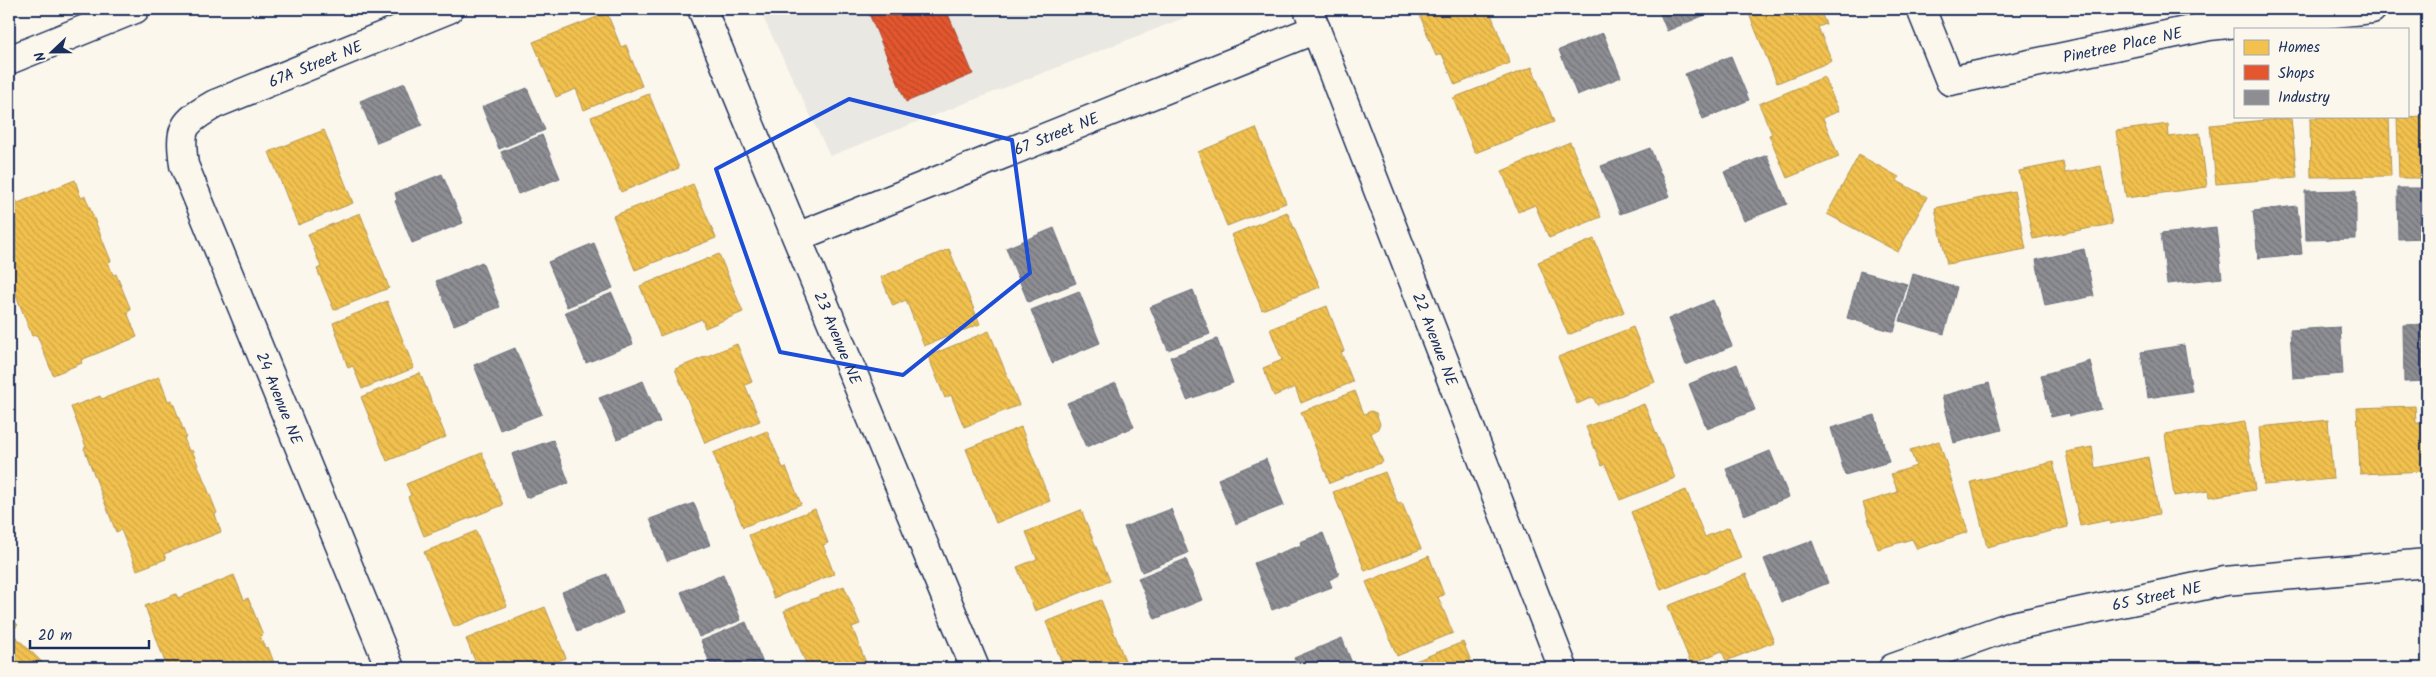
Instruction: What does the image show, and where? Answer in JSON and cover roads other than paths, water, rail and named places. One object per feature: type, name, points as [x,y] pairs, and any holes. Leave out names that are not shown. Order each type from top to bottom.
[{"type":"street","points":[[9,60],[135,9]]},
{"type":"street","name":"67A Street NE","points":[[184,126],[197,114],[215,104],[449,9]]},
{"type":"street","name":"23 Avenue NE","points":[[702,9],[975,668]]},
{"type":"street","name":"Pinetree Place NE","points":[[1921,9],[1950,81],[2209,26],[2372,9]]},
{"type":"street","name":"67 Street NE","points":[[797,237],[1312,19]]},
{"type":"street","name":"22 Avenue NE","points":[[1312,19],[1564,668]]},
{"type":"street","name":"24 Avenue NE","points":[[184,126],[182,144],[184,165],[390,668]]},
{"type":"street","name":"65 Street NE","points":[[1893,668],[2008,627],[2225,581],[2427,563]]}]
